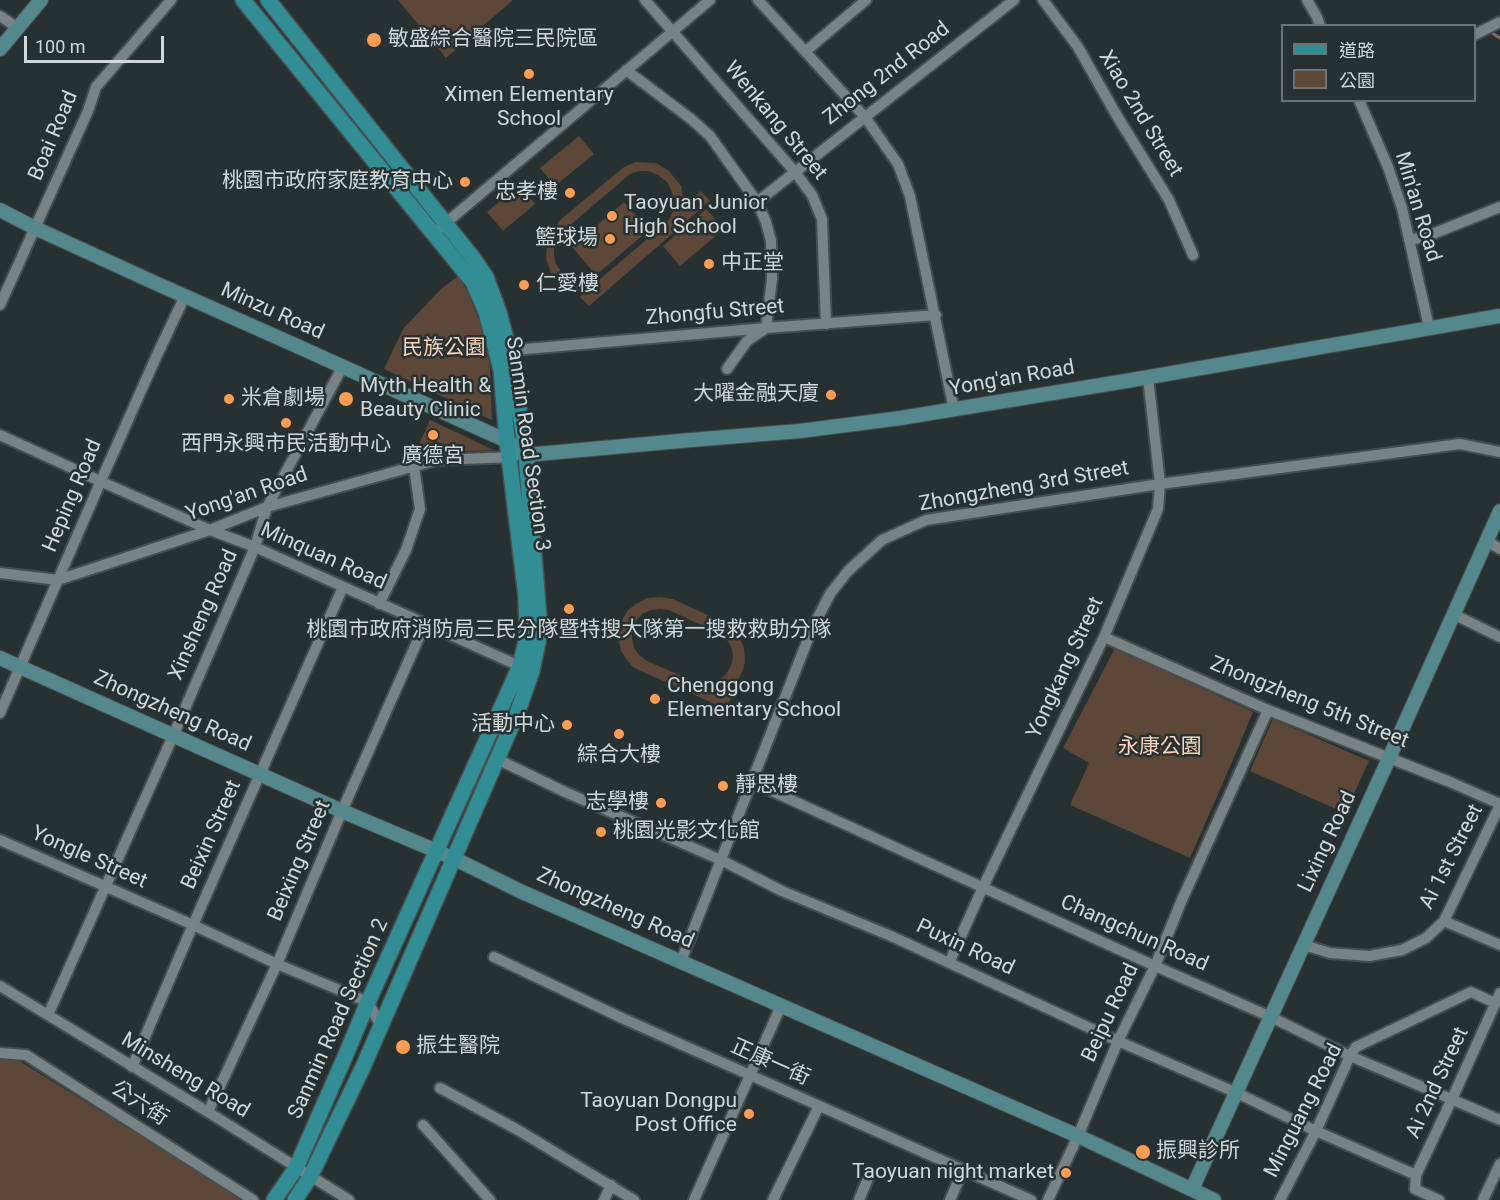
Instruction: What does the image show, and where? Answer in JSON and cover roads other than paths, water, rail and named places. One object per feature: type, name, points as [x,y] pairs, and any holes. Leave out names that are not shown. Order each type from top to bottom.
[{"type":"main road","name":"Sanmin Road Section 3","points":[[243,0],[439,228],[473,258],[486,277],[499,312],[503,351],[526,455],[539,617],[538,642],[436,851]]},
{"type":"main road","name":"Sanmin Road Section 3","points":[[268,0],[439,228]]},
{"type":"main road","name":"Sanmin Road Section 3","points":[[453,858],[518,711],[526,669],[526,597],[507,441],[501,370],[503,351]]},
{"type":"main road","name":"Sanmin Road Section 2","points":[[274,1200],[296,1168],[436,851]]},
{"type":"main road","name":"Sanmin Road Section 2","points":[[295,1200],[310,1177],[381,1026],[453,858]]},
{"type":"street","points":[[0,49],[41,0]]},
{"type":"street","name":"Boai Road","points":[[0,304],[88,111],[96,87],[171,0]]},
{"type":"street","name":"Wenkang Street","points":[[645,0],[795,172],[812,195],[822,219],[826,324]]},
{"type":"street","points":[[439,228],[710,0]]},
{"type":"street","points":[[758,0],[865,117],[898,164],[910,196],[954,410]]},
{"type":"street","points":[[806,51],[866,0]]},
{"type":"street","name":"Zhong 2nd Road","points":[[757,202],[1014,0]]},
{"type":"street","name":"Xiao 2nd Street","points":[[1043,0],[1078,47],[1168,200],[1193,255]]},
{"type":"street","points":[[1307,0],[1319,24]]},
{"type":"street","points":[[0,16],[18,28]]},
{"type":"street","points":[[1476,34],[1500,22]]},
{"type":"street","points":[[626,70],[692,119],[710,136],[757,202],[766,222],[771,241],[772,279],[766,328],[747,341],[727,369]]},
{"type":"street","name":"Min'an Road","points":[[1360,102],[1388,166],[1402,208],[1429,327]]},
{"type":"street","points":[[1409,240],[1425,237],[1500,207]]},
{"type":"street","name":"Minzu Road","points":[[0,210],[153,282],[507,441],[526,455]]},
{"type":"street","name":"Heping Road","points":[[0,713],[100,481],[185,296]]},
{"type":"street","name":"Zhongfu Street","points":[[503,351],[936,315]]},
{"type":"street","name":"Yong'an Road","points":[[0,573],[58,580],[210,530],[267,507],[437,460],[510,458],[800,431],[954,410],[1500,316]]},
{"type":"street","name":"Xinsheng Road","points":[[48,1015],[255,547],[267,507],[343,366]]},
{"type":"street","name":"Yongkang Street","points":[[949,963],[983,887],[1104,637],[1158,509],[1160,484],[1148,377]]},
{"type":"street","name":"Minquan Road","points":[[0,435],[526,669]]},
{"type":"street","name":"Zhongzheng 3rd Street","points":[[681,961],[812,629],[830,594],[848,571],[882,540],[926,520],[1160,484],[1460,444],[1500,452]]},
{"type":"street","points":[[379,604],[406,550],[420,509],[414,467]]},
{"type":"street","name":"Lixing Road","points":[[1192,1190],[1500,511]]},
{"type":"street","points":[[1487,541],[1500,549]]},
{"type":"street","name":"Beixin Street","points":[[132,1067],[343,587]]},
{"type":"street","points":[[1454,614],[1500,637]]},
{"type":"street","name":"Beixing Street","points":[[208,1112],[277,964],[425,624]]},
{"type":"street","name":"Zhongzheng 5th Street","points":[[1104,637],[1268,710],[1500,804]]},
{"type":"street","name":"Zhongzheng Road","points":[[0,658],[342,811],[453,858],[522,892],[1078,1136],[1214,1200]]},
{"type":"street","name":"Beipu Road","points":[[1048,1200],[1268,710]]},
{"type":"street","name":"Puxin Road","points":[[497,759],[565,792],[721,860],[782,891],[891,936],[1416,1175]]},
{"type":"street","name":"Changchun Road","points":[[752,782],[1271,1017],[1350,1056],[1500,1120]]},
{"type":"street","name":"Ai 1st Street","points":[[1304,945],[1330,954],[1369,956],[1402,950],[1426,938],[1444,921],[1500,804]]},
{"type":"street","name":"Yongle Street","points":[[0,840],[277,964],[368,1002]]},
{"type":"street","points":[[1444,921],[1500,945]]},
{"type":"street","name":"正康一街","points":[[494,957],[624,1019],[1031,1200]]},
{"type":"street","name":"Minsheng Road","points":[[0,986],[349,1200]]},
{"type":"street","name":"Minguang Road","points":[[1280,1200],[1356,1047],[1471,992],[1498,998]]},
{"type":"street","name":"Ai 2nd Street","points":[[1439,1200],[1414,1189],[1416,1175],[1498,998]]},
{"type":"street","points":[[368,1002],[381,1026]]},
{"type":"street","points":[[694,1200],[782,1006]]},
{"type":"street","name":"公六街","points":[[0,1053],[26,1055],[254,1200]]},
{"type":"street","points":[[440,1089],[518,1130],[634,1200]]},
{"type":"street","points":[[773,1200],[819,1106]]},
{"type":"street","points":[[423,1125],[490,1200]]},
{"type":"street","points":[[1483,1200],[1500,1164]]},
{"type":"street","points":[[950,1200],[963,1170]]},
{"type":"street","points":[[859,1200],[869,1176]]},
{"type":"street","points":[[604,1200],[611,1185]]},
{"type":"waterway","points":[[1492,33],[1500,38]]},
{"type":"place","name":"敏盛綜合醫院三民院區","points":[[374,40]]},
{"type":"place","name":"Ximen Elementary School","points":[[529,74]]},
{"type":"place","name":"桃園市政府家庭教育中心","points":[[465,182]]},
{"type":"place","name":"忠孝樓","points":[[570,193]]},
{"type":"place","name":"Taoyuan Junior High School","points":[[612,216]]},
{"type":"place","name":"籃球場","points":[[610,239]]},
{"type":"place","name":"中正堂","points":[[709,264]]},
{"type":"place","name":"仁愛樓","points":[[524,285]]},
{"type":"place","name":"大曜金融天廈","points":[[831,395]]},
{"type":"place","name":"米倉劇場","points":[[229,399]]},
{"type":"place","name":"Myth Health & Beauty Clinic","points":[[346,399]]},
{"type":"place","name":"西門永興市民活動中心","points":[[286,423]]},
{"type":"place","name":"廣德宮","points":[[433,435]]},
{"type":"place","name":"桃園市政府消防局三民分隊暨特搜大隊第一搜救救助分隊","points":[[569,609]]},
{"type":"place","name":"Chenggong Elementary School","points":[[655,699]]},
{"type":"place","name":"活動中心","points":[[567,725]]},
{"type":"place","name":"綜合大樓","points":[[619,734]]},
{"type":"place","name":"靜思樓","points":[[723,786]]},
{"type":"place","name":"志學樓","points":[[661,803]]},
{"type":"place","name":"桃園光影文化館","points":[[601,832]]},
{"type":"place","name":"振生醫院","points":[[403,1047]]},
{"type":"place","name":"Taoyuan Dongpu Post Office","points":[[749,1114]]},
{"type":"place","name":"振興診所","points":[[1143,1152]]},
{"type":"place","name":"Taoyuan night market","points":[[1066,1173]]},
{"type":"park label","name":"民族公園","points":[[444,349]]},
{"type":"park label","name":"永康公園","points":[[1160,748]]}]
